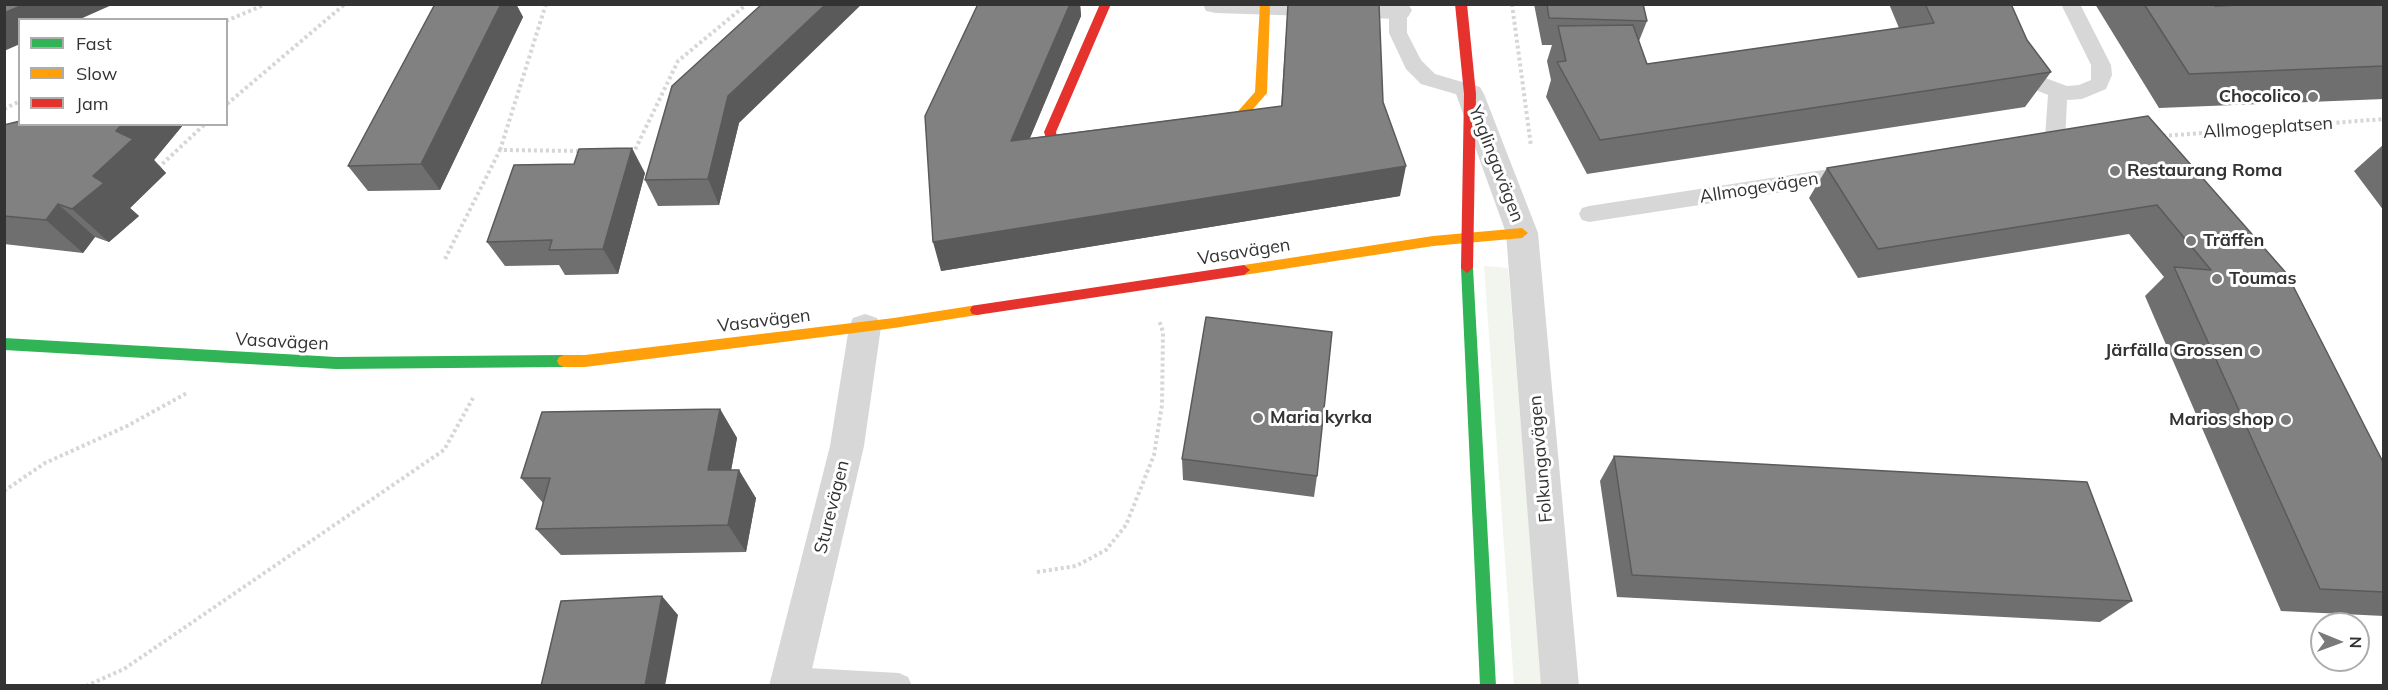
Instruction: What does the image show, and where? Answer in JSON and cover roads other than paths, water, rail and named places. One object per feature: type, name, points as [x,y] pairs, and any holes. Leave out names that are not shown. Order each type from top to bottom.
[{"type":"street","points":[[1106,4],[1050,132],[1052,141],[1073,144],[1108,139]]},
{"type":"street","points":[[1216,4],[1264,7],[1398,7]]},
{"type":"street","name":"Ynglingavägen","points":[[1461,4],[1470,93],[1466,239]]},
{"type":"street","points":[[1188,128],[1235,122],[1261,93],[1264,7]]},
{"type":"street","name":"Ynglingavägen","points":[[1470,93],[1522,233]]},
{"type":"street","name":"Vasavägen","points":[[4,344],[336,363],[585,361],[865,327],[1433,241],[1522,233]]},
{"type":"street","name":"Folkungavägen","points":[[1522,233],[1560,686]]},
{"type":"street","points":[[1466,239],[1488,686]]},
{"type":"street","name":"Sturevägen","points":[[788,683],[847,446],[865,327]]},
{"type":"lane","points":[[2011,54],[2015,64],[2033,81],[2058,91],[2082,92],[2094,88],[2102,75],[2101,65],[2070,4]]},
{"type":"lane","points":[[1398,7],[1398,33],[1413,64],[1428,79],[1470,93]]},
{"type":"lane","points":[[2021,148],[2055,143],[2058,91]]},
{"type":"lane","name":"Allmogevägen","points":[[1589,214],[1870,171]]},
{"type":"lane","points":[[788,683],[899,686]]},
{"type":"place","name":"Chocolico","points":[[2313,97]]},
{"type":"place","name":"Restaurang Roma","points":[[2115,171]]},
{"type":"place","name":"Träffen","points":[[2191,241]]},
{"type":"place","name":"Toumas","points":[[2217,279]]},
{"type":"place","name":"Järfälla Grossen","points":[[2255,351]]},
{"type":"place","name":"Maria kyrka","points":[[1258,418]]},
{"type":"place","name":"Marios shop","points":[[2286,420]]}]
